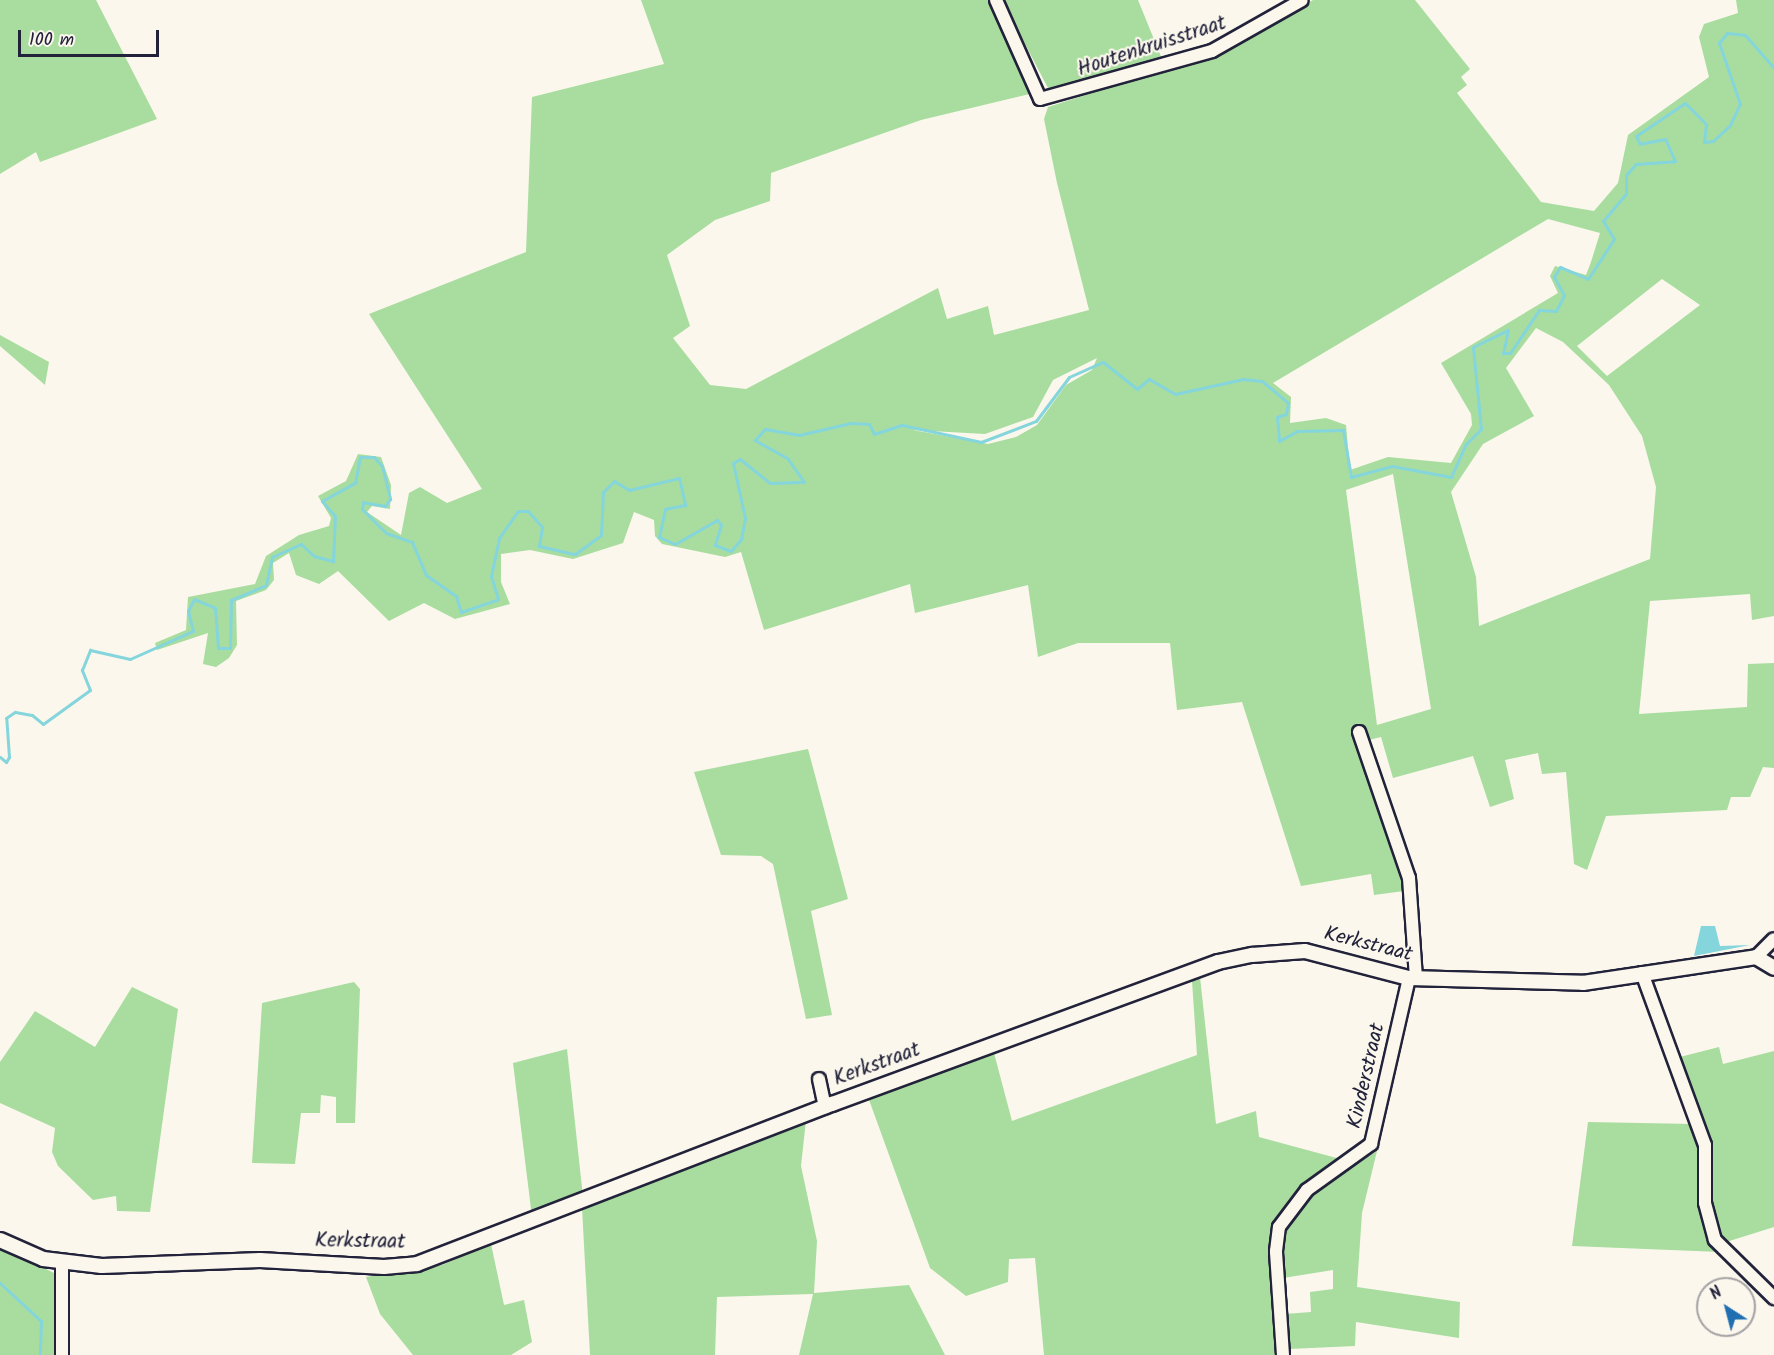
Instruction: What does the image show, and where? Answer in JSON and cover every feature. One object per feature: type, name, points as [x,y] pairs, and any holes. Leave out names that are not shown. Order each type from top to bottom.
[{"type":"street","name":"Houtenkruisstraat","points":[[996,0],[1040,99],[1212,51],[1302,0]]},
{"type":"street","name":"Kinderstraat","points":[[1283,1355],[1276,1251],[1279,1227],[1307,1190],[1371,1144],[1412,978],[1409,878],[1359,732]]},
{"type":"street","points":[[1774,939],[1756,957],[1774,968]]},
{"type":"street","name":"Kerkstraat","points":[[0,1240],[62,1263],[417,1264],[825,1107],[1218,962],[1305,951],[1412,978],[1583,983],[1756,957]]},
{"type":"street","points":[[1642,974],[1705,1145],[1705,1203],[1715,1240],[1774,1298]]},
{"type":"street","points":[[819,1079],[825,1107]]},
{"type":"street","points":[[62,1263],[62,1355]]},
{"type":"green space","points":[[0,0],[96,0],[157,119],[40,162],[36,152],[0,174]]},
{"type":"green space","points":[[641,0],[990,0],[1034,93],[921,120],[771,173],[770,201],[715,220],[667,255],[690,326],[673,338],[710,385],[746,389],[938,288],[947,319],[988,306],[994,335],[1089,310],[1057,183],[1044,119],[1048,107],[1225,51],[1313,0],[1415,0],[1470,69],[1461,77],[1467,85],[1457,93],[1541,202],[1594,211],[1618,183],[1628,135],[1709,77],[1699,37],[1704,24],[1738,13],[1736,0],[1774,0],[1774,616],[1752,620],[1750,594],[1650,601],[1639,714],[1747,707],[1748,664],[1774,663],[1774,768],[1763,767],[1750,797],[1731,797],[1727,810],[1606,816],[1587,870],[1574,864],[1566,772],[1542,774],[1538,753],[1505,760],[1514,799],[1490,807],[1473,756],[1393,778],[1381,737],[1357,743],[1404,891],[1374,895],[1371,874],[1301,886],[1242,702],[1177,710],[1170,643],[1078,643],[1038,657],[1028,585],[915,613],[910,584],[764,630],[741,552],[725,557],[662,544],[655,536],[654,520],[634,512],[623,543],[573,559],[530,550],[501,554],[501,582],[510,604],[455,619],[424,603],[389,621],[338,571],[319,584],[296,575],[289,553],[273,563],[274,580],[266,590],[236,601],[237,645],[229,658],[216,667],[203,664],[208,633],[157,650],[155,643],[186,630],[188,597],[255,584],[266,556],[299,535],[329,526],[331,518],[318,496],[346,481],[358,454],[381,457],[391,485],[390,509],[372,506],[367,512],[401,535],[409,493],[420,487],[447,503],[482,489],[369,314],[526,252],[532,97],[664,64]],"holes":[[[1548,219],[1600,233],[1586,275],[1555,266],[1550,276],[1558,293],[1441,363],[1471,414],[1472,425],[1451,463],[1388,457],[1350,470],[1346,425],[1326,418],[1290,423],[1291,397],[1273,383]],[[1662,279],[1700,305],[1607,376],[1577,346]],[[1536,328],[1563,342],[1609,385],[1642,436],[1656,487],[1650,559],[1479,626],[1476,577],[1451,492],[1483,444],[1534,416],[1506,368]],[[1097,358],[1092,370],[1066,385],[1037,425],[1016,437],[988,444],[913,430],[985,434],[1033,417],[1053,380]],[[1393,474],[1431,709],[1377,725],[1346,490]]]},
{"type":"green space","points":[[1002,0],[1138,0],[1164,64],[1048,88]]},
{"type":"green space","points":[[0,335],[49,362],[45,385],[0,346]]},
{"type":"green space","points":[[808,749],[848,899],[811,911],[832,1015],[806,1019],[773,864],[761,856],[721,855],[694,772]]},
{"type":"green space","points":[[1200,977],[1216,1124],[1256,1111],[1259,1137],[1344,1160],[1306,1185],[1278,1214],[1271,1235],[1276,1355],[1044,1355],[1035,1258],[1009,1259],[1008,1282],[966,1296],[930,1268],[868,1097],[994,1053],[1012,1121],[1197,1055],[1192,981]]},
{"type":"green space","points":[[354,982],[360,989],[355,1123],[336,1123],[336,1097],[321,1095],[320,1113],[301,1113],[295,1164],[252,1163],[262,1003]]},
{"type":"green space","points":[[132,987],[178,1009],[150,1212],[117,1211],[116,1196],[93,1200],[58,1166],[52,1152],[55,1128],[0,1103],[0,1062],[35,1011],[95,1047]]},
{"type":"green space","points":[[1719,1047],[1723,1064],[1774,1051],[1774,1227],[1723,1243],[1713,1220],[1712,1146],[1676,1058]]},
{"type":"green space","points":[[567,1049],[583,1197],[532,1217],[513,1063]]},
{"type":"green space","points":[[806,1120],[801,1166],[817,1241],[814,1293],[909,1285],[945,1355],[799,1355],[813,1294],[717,1297],[715,1355],[590,1355],[582,1208]]},
{"type":"green space","points":[[1588,1122],[1693,1124],[1700,1145],[1701,1220],[1720,1252],[1572,1246]]},
{"type":"green space","points":[[1377,1151],[1362,1213],[1357,1287],[1460,1302],[1459,1338],[1356,1322],[1355,1346],[1289,1349],[1285,1314],[1311,1312],[1310,1292],[1333,1289],[1333,1270],[1283,1278],[1284,1230],[1309,1195]]},
{"type":"green space","points":[[491,1244],[504,1305],[524,1300],[532,1342],[511,1355],[413,1355],[380,1314],[366,1277],[442,1265]]},
{"type":"green space","points":[[0,1246],[54,1273],[55,1355],[0,1355]]},
{"type":"water","points":[[1701,926],[1715,926],[1720,946],[1750,945],[1694,956]]},
{"type":"waterway","points":[[0,757],[6,762],[9,757],[6,718],[15,712],[32,715],[43,724],[90,690],[82,670],[90,650],[130,659],[193,631],[188,611],[194,599],[215,608],[218,648],[230,648],[231,600],[266,585],[272,557],[301,544],[314,556],[333,561],[335,516],[322,501],[355,483],[360,457],[374,457],[382,466],[390,499],[385,506],[363,502],[362,509],[386,533],[412,542],[426,575],[456,596],[461,612],[498,599],[491,576],[499,538],[518,511],[528,511],[542,527],[539,546],[575,554],[601,535],[603,492],[614,481],[629,490],[679,478],[685,505],[665,509],[659,537],[675,544],[717,520],[721,525],[715,545],[731,551],[741,539],[745,518],[733,463],[740,459],[770,483],[804,482],[787,458],[755,440],[765,429],[799,435],[851,423],[869,424],[874,434],[902,425],[981,442],[1036,421],[1069,377],[1103,362],[1137,389],[1149,379],[1175,394],[1243,379],[1262,381],[1288,403],[1286,414],[1277,417],[1279,441],[1297,431],[1343,430],[1351,477],[1392,466],[1451,477],[1465,445],[1481,429],[1473,347],[1508,330],[1503,353],[1510,353],[1539,310],[1556,311],[1564,295],[1554,277],[1560,267],[1588,279],[1614,239],[1603,221],[1626,194],[1626,175],[1636,164],[1675,161],[1665,139],[1640,144],[1636,136],[1685,103],[1706,124],[1704,142],[1713,141],[1730,125],[1740,104],[1719,43],[1727,33],[1745,35],[1774,68]]},
{"type":"waterway","points":[[0,1283],[41,1321],[40,1355]]}]
